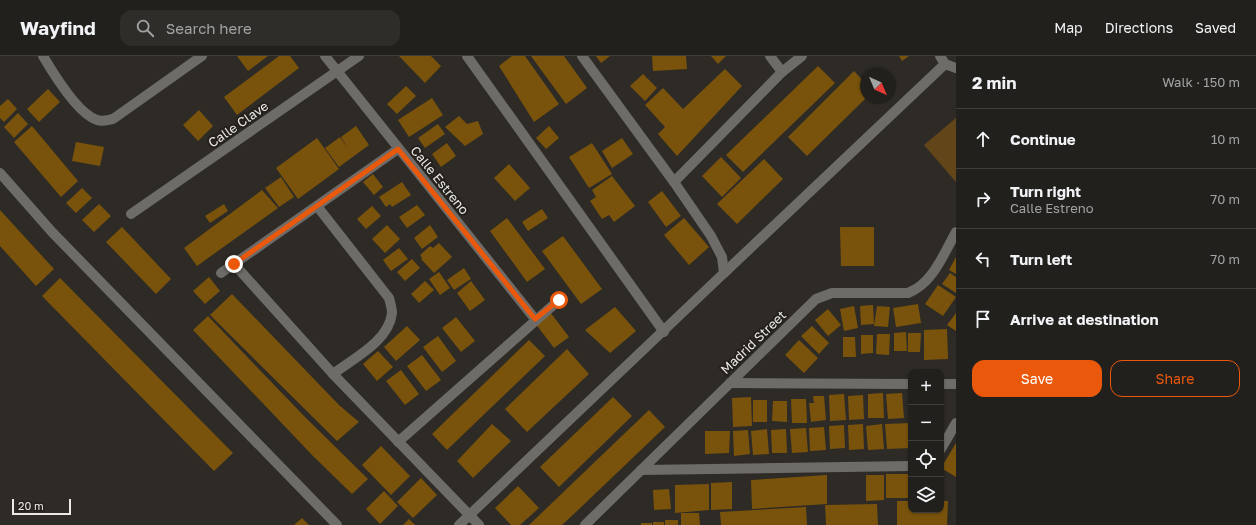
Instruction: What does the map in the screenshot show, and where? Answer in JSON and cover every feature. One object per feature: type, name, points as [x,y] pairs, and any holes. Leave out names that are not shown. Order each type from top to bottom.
[{"type":"street","points":[[43,56],[66,91],[87,114],[96,120],[103,121],[113,119],[199,57]]},
{"type":"street","name":"Calle Estreno","points":[[325,56],[535,319]]},
{"type":"street","name":"Calle Clave","points":[[131,214],[359,56]]},
{"type":"street","points":[[468,56],[664,332]]},
{"type":"street","points":[[582,56],[674,182],[722,257],[724,273]]},
{"type":"street","points":[[770,56],[782,72]]},
{"type":"street","points":[[674,182],[782,72],[802,56]]},
{"type":"street","points":[[459,525],[664,332],[942,60],[956,68]]},
{"type":"street","points":[[221,273],[398,149]]},
{"type":"street","points":[[0,173],[52,232],[337,525]]},
{"type":"street","points":[[317,206],[389,298],[392,312],[388,326],[379,339],[333,374]]},
{"type":"street","name":"Madrid Street","points":[[585,525],[816,300],[832,293],[908,293],[918,289],[926,282],[935,270],[956,232]]},
{"type":"street","points":[[234,264],[333,374],[479,525]]},
{"type":"street","points":[[398,442],[535,319],[559,300]]},
{"type":"street","points":[[730,383],[908,384]]},
{"type":"street","points":[[944,384],[956,384]]},
{"type":"street","points":[[944,444],[956,423]]},
{"type":"street","points":[[641,470],[908,466]]},
{"type":"shaded area","points":[[956,118],[956,182],[924,145]]},
{"type":"building","points":[[237,56],[268,56],[248,71]]},
{"type":"building","points":[[279,56],[290,56],[299,68],[237,115],[224,97]]},
{"type":"building","points":[[399,56],[431,56],[441,66],[425,83]]},
{"type":"building","points":[[512,56],[525,56],[559,104],[534,122],[499,66]]},
{"type":"building","points":[[531,56],[564,56],[587,88],[566,104]]},
{"type":"building","points":[[596,56],[610,56],[601,63]]},
{"type":"building","points":[[652,56],[686,56],[687,69],[653,71]]},
{"type":"building","points":[[711,56],[726,56],[718,64]]},
{"type":"building","points":[[899,56],[909,56],[902,61]]},
{"type":"building","points":[[818,66],[835,83],[743,172],[726,155]]},
{"type":"building","points":[[725,69],[742,86],[677,156],[658,134],[665,127],[645,105],[663,88],[683,109]]},
{"type":"building","points":[[854,71],[860,78],[860,104],[807,156],[788,137]]},
{"type":"building","points":[[643,74],[657,88],[645,101],[630,86]]},
{"type":"building","points":[[406,86],[416,96],[397,114],[387,104]]},
{"type":"building","points":[[48,89],[60,102],[39,122],[27,109]]},
{"type":"building","points":[[432,98],[443,115],[409,137],[398,120]]},
{"type":"building","points":[[8,99],[17,109],[4,122],[0,118],[0,106]]},
{"type":"building","points":[[199,110],[213,126],[198,141],[183,125]]},
{"type":"building","points":[[18,113],[28,124],[14,138],[4,127]]},
{"type":"building","points":[[459,116],[467,124],[478,121],[483,134],[465,146],[445,127]]},
{"type":"building","points":[[438,124],[445,134],[425,148],[418,138]]},
{"type":"building","points":[[32,126],[78,181],[61,197],[14,142]]},
{"type":"building","points":[[356,126],[369,145],[339,167],[325,148],[340,137],[348,148],[341,137]]},
{"type":"building","points":[[549,126],[559,138],[546,149],[536,138]]},
{"type":"building","points":[[317,138],[339,169],[298,199],[276,168]]},
{"type":"building","points":[[622,138],[633,154],[612,168],[602,151]]},
{"type":"building","points":[[76,142],[104,147],[100,166],[72,161]]},
{"type":"building","points":[[447,143],[456,156],[441,167],[432,154]]},
{"type":"building","points":[[592,143],[612,174],[589,188],[569,157]]},
{"type":"building","points":[[721,157],[741,178],[722,197],[702,176]]},
{"type":"building","points":[[764,159],[783,179],[737,224],[717,204]]},
{"type":"building","points":[[509,164],[530,188],[515,201],[494,178]]},
{"type":"building","points":[[373,174],[383,187],[374,195],[363,182]]},
{"type":"building","points":[[612,176],[635,206],[614,222],[609,215],[602,219],[590,201],[596,197],[592,190]]},
{"type":"building","points":[[281,177],[294,197],[279,207],[265,188]]},
{"type":"building","points":[[402,182],[411,195],[392,207],[390,204],[386,207],[379,197]]},
{"type":"building","points":[[82,188],[92,198],[76,213],[66,203]]},
{"type":"building","points":[[262,190],[278,208],[197,266],[184,248]]},
{"type":"building","points":[[662,191],[681,216],[666,227],[648,202]]},
{"type":"building","points":[[99,204],[111,216],[94,232],[82,220]]},
{"type":"building","points":[[224,204],[228,211],[210,223],[205,216]]},
{"type":"building","points":[[417,205],[425,215],[407,228],[399,217]]},
{"type":"building","points":[[372,206],[381,216],[366,229],[357,219]]},
{"type":"building","points":[[542,209],[548,218],[528,231],[522,222]]},
{"type":"building","points":[[0,210],[54,269],[36,286],[0,246]]},
{"type":"building","points":[[507,218],[545,269],[527,282],[490,231]]},
{"type":"building","points":[[684,218],[709,247],[689,265],[664,235]]},
{"type":"building","points":[[387,225],[400,239],[385,253],[372,239]]},
{"type":"building","points":[[430,225],[438,237],[422,249],[414,238]]},
{"type":"building","points":[[122,227],[171,279],[156,294],[106,242]]},
{"type":"building","points":[[840,227],[874,227],[874,266],[841,266]]},
{"type":"building","points":[[563,236],[602,289],[581,304],[542,251]]},
{"type":"building","points":[[439,243],[452,257],[434,273],[421,259],[422,258],[420,255],[430,246],[433,248]]},
{"type":"building","points":[[399,248],[408,259],[391,271],[383,260]]},
{"type":"building","points":[[956,257],[956,274],[949,270]]},
{"type":"building","points":[[412,259],[420,268],[405,281],[397,272]]},
{"type":"building","points":[[464,268],[471,279],[454,290],[447,280]]},
{"type":"building","points":[[439,272],[450,288],[440,295],[429,279]]},
{"type":"building","points":[[950,273],[956,277],[956,293],[942,284]]},
{"type":"building","points":[[209,277],[220,291],[205,304],[193,291]]},
{"type":"building","points":[[60,278],[233,453],[214,471],[42,296]]},
{"type":"building","points":[[425,281],[434,290],[419,303],[411,294]]},
{"type":"building","points":[[471,281],[485,300],[470,311],[457,293]]},
{"type":"building","points":[[938,285],[956,297],[943,316],[925,304]]},
{"type":"building","points":[[232,294],[339,405],[359,422],[337,441],[210,315]]},
{"type":"building","points":[[918,304],[921,323],[896,327],[893,308]]},
{"type":"building","points":[[873,305],[874,324],[861,325],[860,306]]},
{"type":"building","points":[[854,306],[858,328],[844,331],[840,309]]},
{"type":"building","points":[[877,306],[890,307],[888,327],[874,326]]},
{"type":"building","points":[[615,307],[636,331],[610,353],[585,330]]},
{"type":"building","points":[[828,309],[841,325],[828,336],[815,320]]},
{"type":"building","points":[[550,312],[569,337],[554,348],[535,323]]},
{"type":"building","points":[[956,313],[956,331],[947,325]]},
{"type":"building","points":[[208,316],[305,417],[368,479],[352,494],[313,456],[193,330]]},
{"type":"building","points":[[456,317],[475,341],[461,352],[442,328]]},
{"type":"building","points":[[407,326],[420,340],[396,361],[384,347]]},
{"type":"building","points":[[812,326],[829,343],[819,354],[801,336]]},
{"type":"building","points":[[947,329],[948,359],[924,360],[924,330]]},
{"type":"building","points":[[906,332],[907,351],[894,351],[894,333]]},
{"type":"building","points":[[908,333],[921,333],[920,352],[908,352]]},
{"type":"building","points":[[877,334],[890,334],[889,355],[876,354]]},
{"type":"building","points":[[861,335],[873,335],[873,353],[861,354]]},
{"type":"building","points":[[438,336],[456,361],[442,372],[423,347]]},
{"type":"building","points":[[843,337],[855,337],[856,357],[843,357]]},
{"type":"building","points":[[529,340],[545,356],[447,450],[432,434]]},
{"type":"building","points":[[799,340],[818,358],[804,373],[785,355]]},
{"type":"building","points":[[567,349],[589,374],[527,432],[505,409]]},
{"type":"building","points":[[378,351],[393,367],[377,381],[363,364]]},
{"type":"building","points":[[422,355],[441,380],[426,391],[407,366]]},
{"type":"building","points":[[401,370],[419,394],[405,405],[386,381]]},
{"type":"building","points":[[883,393],[884,418],[868,418],[868,394]]},
{"type":"building","points":[[902,393],[904,418],[888,419],[886,394]]},
{"type":"building","points":[[844,394],[846,420],[830,421],[829,395]]},
{"type":"building","points":[[863,395],[864,419],[849,420],[848,396]]},
{"type":"building","points":[[813,396],[824,396],[826,420],[811,422],[809,403],[814,403]]},
{"type":"building","points":[[613,397],[632,416],[559,487],[540,467]]},
{"type":"building","points":[[751,397],[752,426],[733,427],[732,398]]},
{"type":"building","points":[[791,399],[806,399],[807,423],[792,423]]},
{"type":"building","points":[[753,400],[767,400],[767,422],[753,422]]},
{"type":"building","points":[[773,401],[787,401],[787,422],[772,421]]},
{"type":"building","points":[[649,410],[665,427],[562,525],[529,525]]},
{"type":"building","points":[[908,423],[908,448],[887,449],[885,424]]},
{"type":"building","points":[[492,424],[511,441],[473,478],[457,461]]},
{"type":"building","points":[[863,424],[864,449],[849,450],[848,425]]},
{"type":"building","points":[[882,424],[884,449],[868,450],[866,426]]},
{"type":"building","points":[[844,425],[845,448],[830,449],[829,426]]},
{"type":"building","points":[[824,427],[826,450],[810,451],[809,428]]},
{"type":"building","points":[[806,428],[808,452],[792,453],[790,429]]},
{"type":"building","points":[[767,429],[769,454],[753,455],[751,431]]},
{"type":"building","points":[[786,429],[787,453],[772,453],[771,430]]},
{"type":"building","points":[[748,430],[750,454],[734,456],[733,431]]},
{"type":"building","points":[[705,431],[730,431],[729,453],[705,454]]},
{"type":"building","points":[[956,443],[956,477],[944,470],[944,463]]},
{"type":"building","points":[[381,446],[410,476],[391,495],[362,465]]},
{"type":"building","points":[[886,474],[908,474],[908,498],[886,498]]},
{"type":"building","points":[[827,475],[827,504],[752,509],[751,480]]},
{"type":"building","points":[[866,475],[884,475],[884,500],[866,501]]},
{"type":"building","points":[[421,478],[437,495],[413,518],[397,502]]},
{"type":"building","points":[[732,482],[732,509],[711,510],[711,483]]},
{"type":"building","points":[[709,484],[709,510],[675,513],[675,485]]},
{"type":"building","points":[[518,486],[539,508],[520,525],[511,525],[495,508]]},
{"type":"building","points":[[669,489],[671,509],[654,510],[653,490]]},
{"type":"building","points":[[384,491],[398,506],[380,524],[366,509]]},
{"type":"building","points":[[897,501],[908,501],[908,513],[944,513],[944,501],[948,501],[947,525],[897,525]]},
{"type":"building","points":[[877,504],[878,525],[826,525],[825,505]]},
{"type":"building","points":[[806,507],[807,525],[721,525],[720,512]]},
{"type":"building","points":[[681,513],[699,513],[700,525],[681,525]]},
{"type":"building","points":[[302,518],[309,525],[294,525]]},
{"type":"building","points":[[409,519],[415,525],[403,525]]},
{"type":"building","points":[[665,520],[678,520],[678,525],[665,525]]},
{"type":"building","points":[[653,522],[664,522],[664,525],[653,525]]},
{"type":"building","points":[[641,523],[652,523],[652,525],[641,525]]},
{"type":"route","points":[[234,264],[398,149],[535,319],[559,300]]}]
